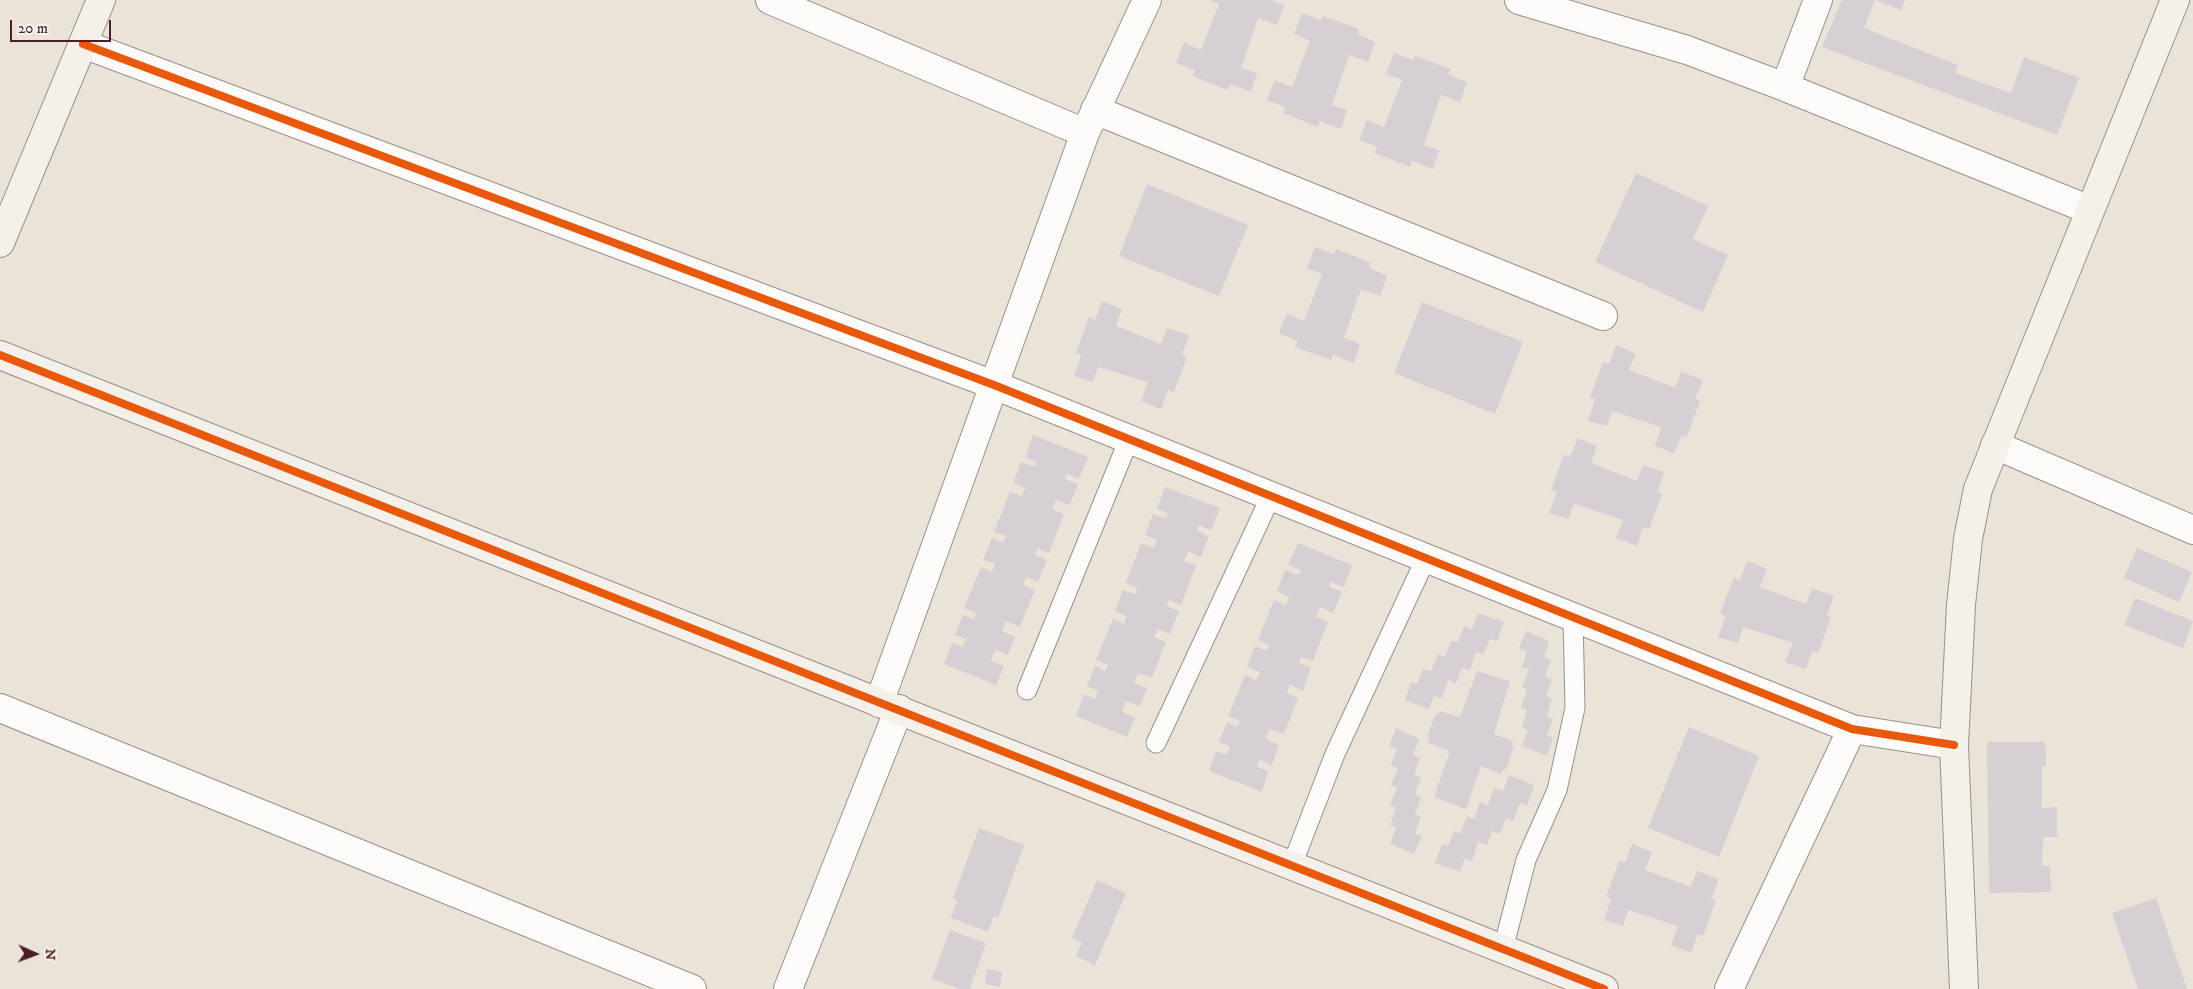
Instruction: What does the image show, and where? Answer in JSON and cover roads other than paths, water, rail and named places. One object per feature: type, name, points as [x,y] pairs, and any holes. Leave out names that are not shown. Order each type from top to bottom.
[{"type":"street","points":[[0,243],[101,0]]},
{"type":"street","points":[[770,0],[1603,316]]},
{"type":"street","points":[[788,989],[889,706],[994,385],[1090,122],[1147,0]]},
{"type":"street","points":[[1520,0],[1687,50],[1785,87],[2090,210]]},
{"type":"street","points":[[1785,87],[1818,0]]},
{"type":"street","points":[[1964,989],[1954,745],[1961,605],[1968,539],[1978,489],[2174,0]]},
{"type":"street","points":[[82,44],[994,385],[1852,729],[1954,745]]},
{"type":"street","points":[[0,354],[1604,989]]},
{"type":"street","points":[[1995,445],[2193,530]]},
{"type":"street","points":[[0,708],[692,989]]},
{"type":"street","points":[[1729,989],[1852,729]]},
{"type":"lane","points":[[1027,690],[1129,439]]},
{"type":"lane","points":[[1156,743],[1271,496]]},
{"type":"lane","points":[[1292,865],[1335,754],[1426,558]]},
{"type":"lane","points":[[1503,949],[1526,860],[1557,790],[1576,708],[1573,617]]}]
